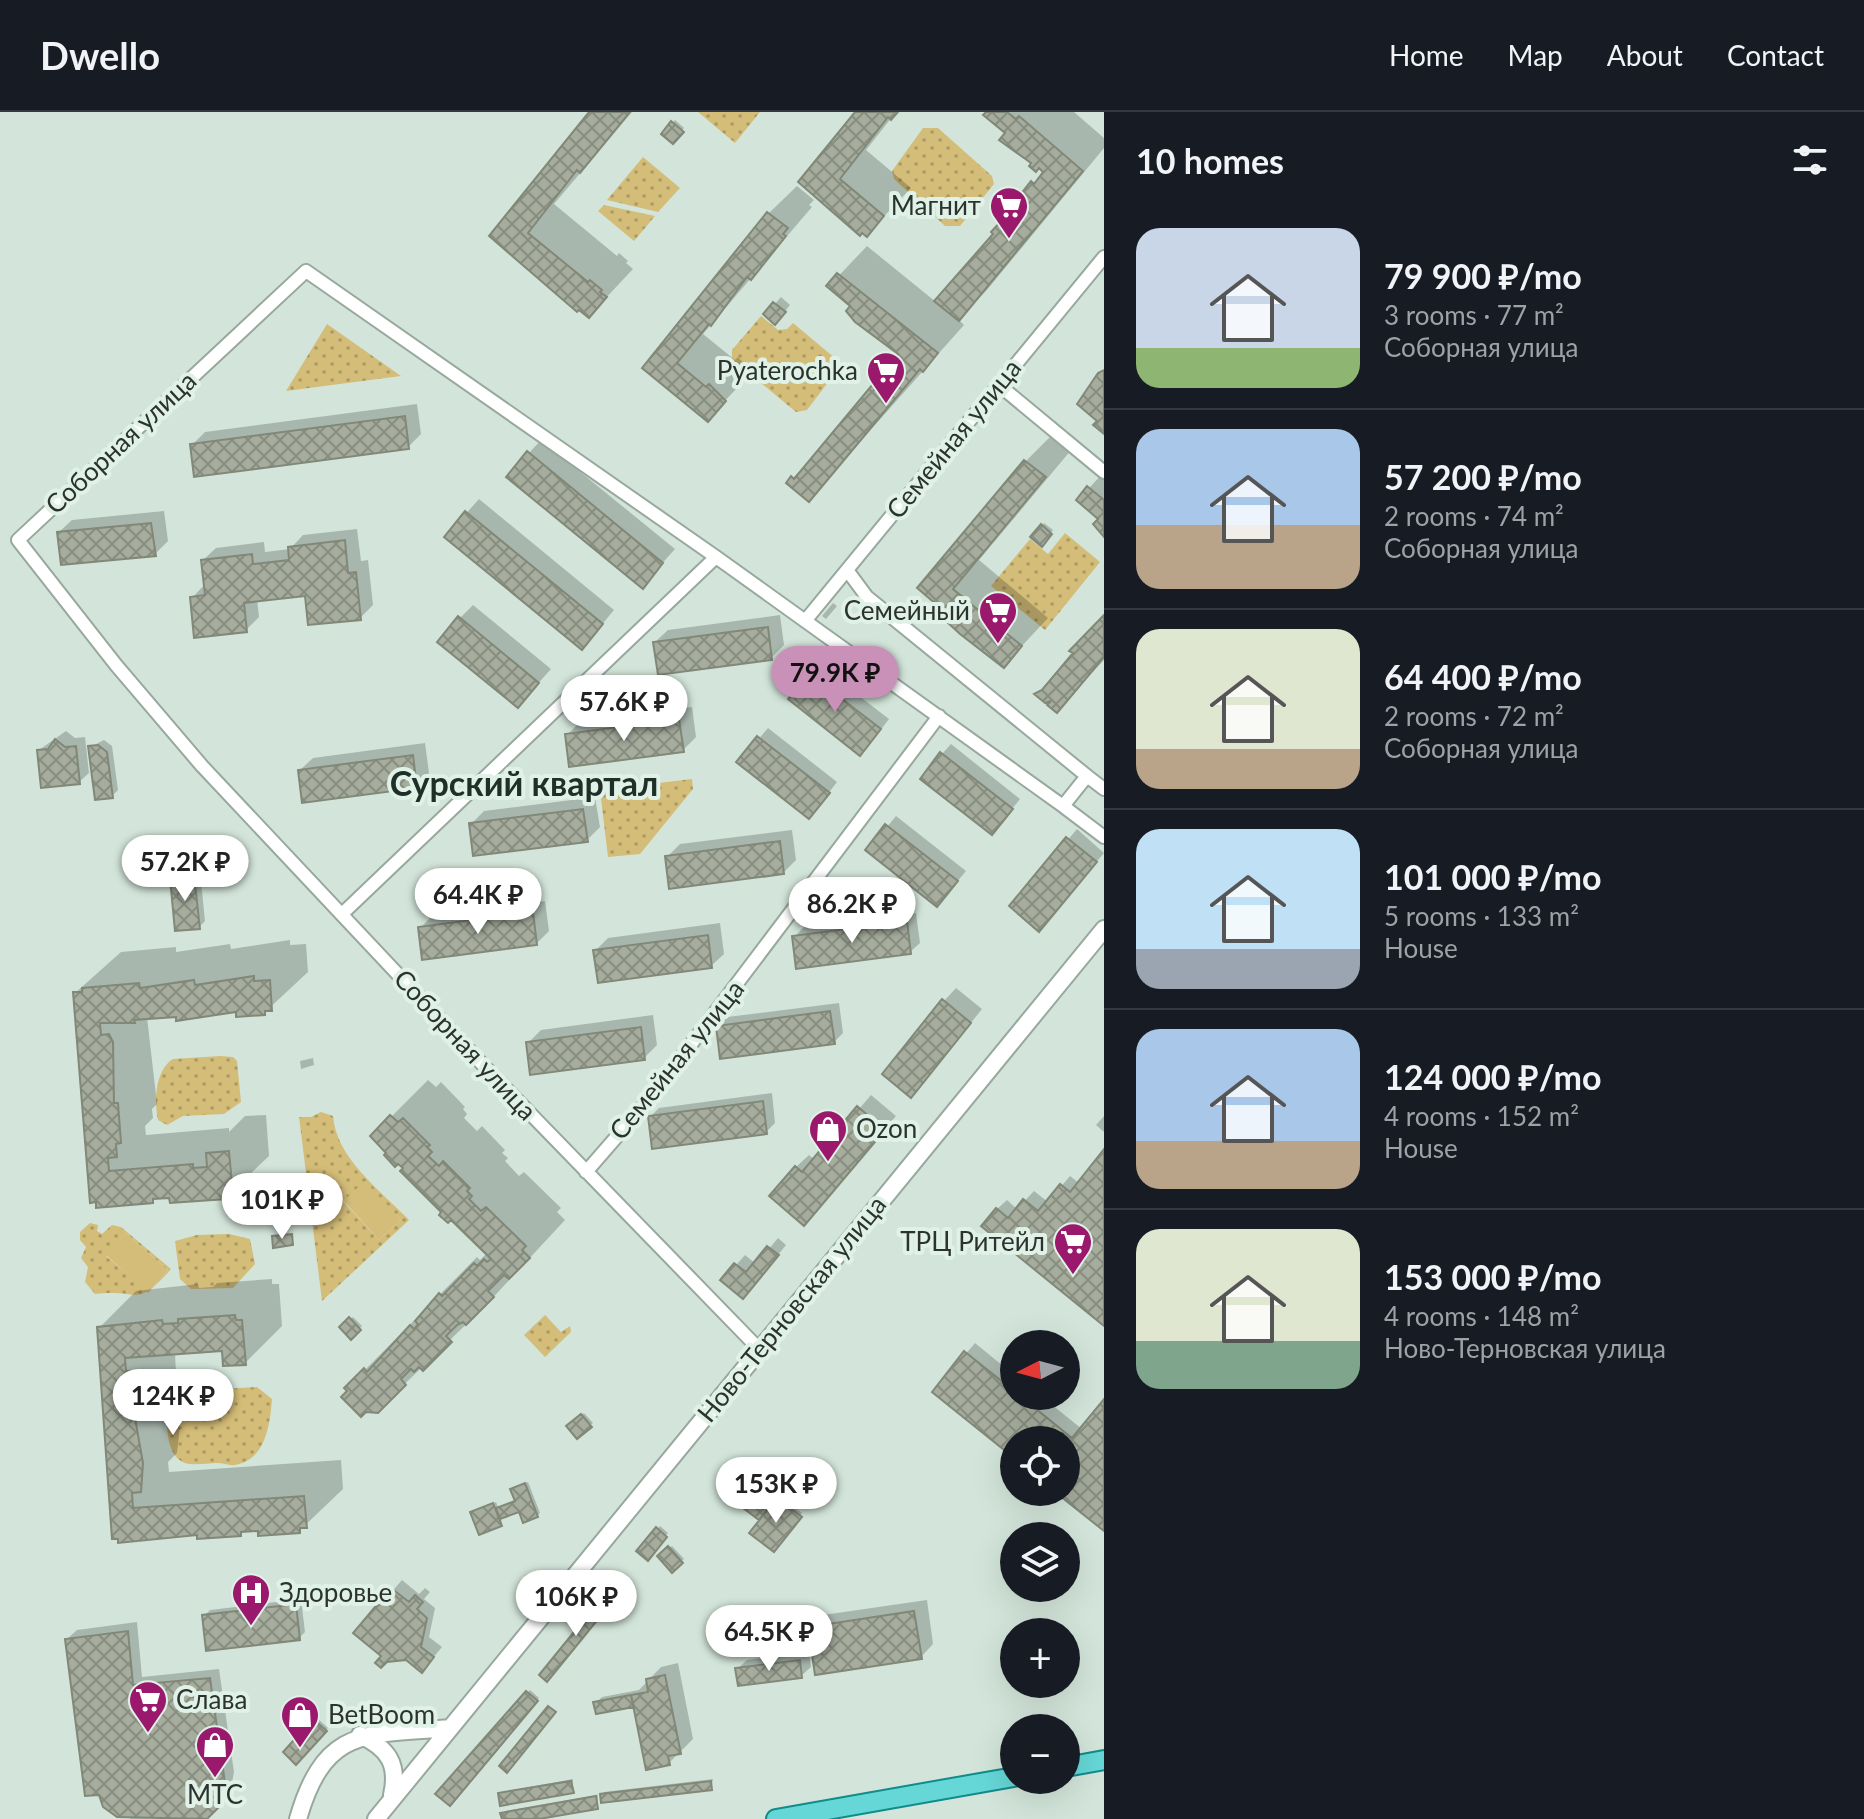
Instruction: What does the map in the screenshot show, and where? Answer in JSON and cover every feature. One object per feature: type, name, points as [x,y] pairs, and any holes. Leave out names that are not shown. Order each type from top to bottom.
[{"type":"main road","name":"Ново-Терновская улица","points":[[377,1818],[1104,929]]},
{"type":"main road","points":[[298,1819],[307,1790],[328,1757],[343,1743],[360,1735],[450,1728]]},
{"type":"main road","points":[[360,1735],[376,1743],[390,1756],[396,1779],[392,1796]]},
{"type":"main road","points":[[1080,1764],[1104,1760]]},
{"type":"main road","points":[[776,1819],[1000,1779]]},
{"type":"main road","points":[[307,1790],[313,1819]]},
{"type":"street","name":"Семейная улица","points":[[805,621],[1104,257]]},
{"type":"street","name":"Соборная улица","points":[[759,1349],[586,1172],[202,766],[116,665],[18,540],[306,271],[716,557],[1104,837]]},
{"type":"street","points":[[999,385],[1104,472]]},
{"type":"street","points":[[342,914],[716,557]]},
{"type":"street","points":[[847,570],[867,597],[1104,789]]},
{"type":"street","name":"Семейная улица","points":[[586,1172],[652,1096],[939,716]]},
{"type":"street","points":[[1063,806],[1087,776]]},
{"type":"shaded area","points":[[698,112],[760,112],[735,143]]},
{"type":"shaded area","points":[[923,128],[938,128],[992,176],[994,184],[960,226],[945,226],[894,179],[892,171]]},
{"type":"shaded area","points":[[643,157],[680,188],[658,212],[607,200]]},
{"type":"shaded area","points":[[604,205],[655,216],[634,241],[598,211]]},
{"type":"shaded area","points":[[761,316],[778,330],[787,329],[793,323],[842,364],[807,410],[796,412],[732,359],[732,350]]},
{"type":"shaded area","points":[[327,324],[401,376],[286,391]]},
{"type":"shaded area","points":[[1065,533],[1100,562],[1045,630],[991,586],[1030,539],[1048,554]]},
{"type":"shaded area","points":[[692,779],[693,789],[640,854],[608,857],[600,790]]},
{"type":"shaded area","points":[[233,1057],[237,1061],[241,1102],[224,1114],[183,1116],[167,1125],[158,1120],[157,1087],[167,1064],[173,1059]]},
{"type":"shaded area","points":[[321,1112],[333,1116],[342,1146],[351,1160],[409,1220],[322,1301],[299,1117],[311,1117]],"holes":[[[365,1181],[401,1220],[379,1240],[343,1201]]]},
{"type":"shaded area","points":[[365,1180],[401,1220],[379,1240],[343,1200]]},
{"type":"shaded area","points":[[90,1223],[98,1225],[97,1231],[102,1234],[112,1225],[121,1227],[171,1269],[154,1286],[168,1270],[126,1233],[106,1256],[148,1291],[137,1295],[95,1294],[85,1282],[88,1267],[81,1258],[86,1247],[80,1240],[80,1232]]},
{"type":"shaded area","points":[[126,1233],[168,1270],[148,1293],[106,1255]]},
{"type":"shaded area","points":[[229,1234],[250,1239],[255,1264],[233,1288],[191,1289],[180,1279],[175,1241],[197,1235]]},
{"type":"shaded area","points":[[545,1315],[561,1332],[570,1326],[571,1332],[545,1357],[524,1335]]},
{"type":"shaded area","points":[[196,1380],[224,1389],[257,1387],[272,1399],[264,1440],[254,1456],[233,1465],[189,1464],[177,1458],[167,1429],[173,1388]]},
{"type":"building","points":[[589,112],[630,112],[580,173],[577,170],[528,233],[602,290],[600,292],[607,297],[589,318],[579,310],[577,312],[489,236]]},
{"type":"building","points":[[855,112],[898,112],[891,120],[888,117],[840,179],[884,216],[867,237],[862,233],[860,236],[798,182]]},
{"type":"building","points":[[986,112],[1007,112],[1016,119],[1019,116],[1083,171],[959,321],[934,301],[1023,197],[1020,195],[1031,181],[1034,184],[1043,172],[1039,168],[1036,172],[1029,166],[1031,163],[999,140],[1005,133],[983,115]]},
{"type":"building","points":[[671,121],[684,132],[673,144],[661,134]]},
{"type":"building","points":[[767,212],[788,228],[783,234],[786,236],[751,280],[747,277],[711,326],[709,324],[677,363],[706,387],[709,384],[726,401],[708,422],[642,368]]},
{"type":"building","points":[[837,273],[938,353],[923,372],[920,369],[809,502],[786,483],[791,476],[794,479],[898,354],[855,322],[846,311],[850,306],[826,286]]},
{"type":"building","points":[[773,302],[786,312],[775,325],[763,314]]},
{"type":"building","points":[[1104,370],[1104,434],[1093,425],[1097,421],[1077,404],[1098,373]]},
{"type":"building","points":[[405,416],[409,449],[194,477],[190,444]]},
{"type":"building","points":[[527,451],[663,563],[643,589],[506,477]]},
{"type":"building","points":[[1024,460],[1046,477],[953,589],[1022,646],[1004,668],[960,634],[933,609],[937,605],[917,588]]},
{"type":"building","points":[[1087,486],[1104,500],[1104,537],[1093,524],[1098,519],[1076,500]]},
{"type":"building","points":[[465,511],[603,624],[582,650],[444,537]]},
{"type":"building","points":[[151,523],[156,556],[61,565],[57,532]]},
{"type":"building","points":[[1041,524],[1052,534],[1042,547],[1030,537]]},
{"type":"building","points":[[345,540],[348,573],[356,572],[361,620],[308,625],[305,596],[244,603],[247,632],[194,638],[190,597],[205,595],[201,560],[252,554],[253,564],[289,560],[288,547]]},
{"type":"building","points":[[1104,615],[1104,657],[1057,713],[1047,705],[1051,701],[1045,703],[1034,694],[1042,690],[1073,653],[1069,651]]},
{"type":"building","points":[[458,616],[539,683],[518,708],[437,642]]},
{"type":"building","points":[[768,627],[772,660],[658,675],[653,642]]},
{"type":"building","points":[[808,673],[881,729],[860,756],[788,699]]},
{"type":"building","points":[[679,719],[684,752],[569,767],[565,734]]},
{"type":"building","points":[[757,736],[830,793],[809,819],[736,762]]},
{"type":"building","points":[[55,739],[65,747],[76,746],[80,784],[41,788],[37,750],[48,749]]},
{"type":"building","points":[[98,745],[107,752],[113,798],[95,800],[88,746]]},
{"type":"building","points":[[940,752],[1013,809],[992,835],[920,779]]},
{"type":"building","points":[[413,755],[417,788],[302,803],[298,770]]},
{"type":"building","points":[[583,809],[588,842],[473,856],[469,823]]},
{"type":"building","points":[[885,824],[958,881],[937,907],[865,850]]},
{"type":"building","points":[[1066,837],[1097,862],[1039,932],[1009,906]]},
{"type":"building","points":[[780,841],[784,874],[669,889],[665,856]]},
{"type":"building","points":[[194,875],[200,929],[175,931],[170,878]]},
{"type":"building","points":[[533,912],[537,945],[422,960],[418,927]]},
{"type":"building","points":[[907,921],[911,954],[796,969],[792,936]]},
{"type":"building","points":[[708,935],[712,968],[598,983],[593,950]]},
{"type":"building","points":[[254,976],[254,981],[270,980],[272,1011],[265,1011],[265,1015],[236,1017],[236,1012],[176,1021],[176,1017],[134,1020],[135,1023],[100,1023],[101,1035],[109,1034],[113,1042],[114,1103],[118,1103],[121,1143],[116,1144],[117,1157],[108,1158],[109,1171],[193,1164],[193,1168],[207,1167],[206,1153],[229,1151],[233,1195],[227,1195],[227,1199],[170,1203],[169,1198],[153,1199],[153,1203],[96,1208],[96,1202],[90,1203],[73,992],[82,992],[82,988],[139,983],[140,988],[194,980],[195,985]]},
{"type":"building","points":[[942,999],[971,1023],[911,1098],[882,1074]]},
{"type":"building","points":[[830,1011],[835,1044],[720,1059],[716,1026]]},
{"type":"building","points":[[641,1027],[645,1060],[530,1075],[526,1042]]},
{"type":"building","points":[[763,1101],[767,1134],[652,1149],[648,1116]]},
{"type":"building","points":[[857,1106],[885,1130],[804,1226],[769,1196],[795,1166],[802,1172]]},
{"type":"building","points":[[390,1115],[398,1122],[403,1118],[430,1145],[427,1147],[432,1152],[428,1156],[439,1166],[443,1161],[470,1188],[467,1191],[472,1196],[469,1199],[481,1211],[486,1207],[526,1246],[522,1250],[530,1258],[509,1279],[504,1275],[488,1291],[494,1297],[466,1325],[463,1322],[457,1325],[446,1336],[452,1342],[423,1371],[419,1367],[414,1372],[411,1369],[401,1379],[406,1385],[378,1413],[366,1412],[361,1417],[341,1397],[347,1391],[344,1388],[364,1368],[367,1372],[410,1325],[414,1329],[418,1324],[415,1321],[439,1293],[442,1296],[474,1263],[477,1266],[484,1259],[487,1262],[491,1259],[451,1220],[448,1223],[439,1215],[441,1212],[400,1171],[403,1168],[398,1164],[395,1167],[370,1136]]},
{"type":"building","name":"ТРЦ Ритейл","points":[[1104,1149],[1104,1326],[981,1226],[996,1208],[1008,1218],[1023,1199],[1038,1211],[1060,1184],[1070,1192]]},
{"type":"building","points":[[292,1234],[293,1245],[273,1248],[272,1236]]},
{"type":"building","points":[[767,1246],[779,1255],[743,1299],[720,1280],[734,1263],[746,1272]]},
{"type":"building","points":[[235,1315],[236,1320],[242,1320],[246,1365],[223,1366],[222,1351],[125,1358],[126,1371],[133,1371],[138,1388],[140,1413],[135,1418],[143,1463],[141,1492],[132,1493],[133,1508],[304,1496],[307,1528],[300,1528],[300,1533],[258,1536],[258,1531],[241,1532],[241,1536],[197,1539],[197,1535],[118,1543],[118,1539],[112,1539],[97,1327],[162,1320],[163,1324],[178,1323],[178,1319]]},
{"type":"building","points":[[349,1317],[361,1330],[351,1340],[339,1327]]},
{"type":"building","points":[[964,1351],[1000,1380],[1000,1410],[1037,1410],[1057,1426],[1000,1426],[1000,1447],[932,1392]]},
{"type":"building","points":[[1104,1399],[1104,1531],[1073,1506],[1080,1506],[1080,1428]]},
{"type":"building","points":[[581,1414],[592,1427],[577,1439],[566,1426]]},
{"type":"building","points":[[525,1483],[538,1517],[523,1523],[519,1512],[500,1519],[496,1508],[515,1501],[510,1489]]},
{"type":"building","points":[[749,1490],[770,1506],[759,1520],[738,1504]]},
{"type":"building","points":[[777,1498],[802,1517],[774,1552],[749,1533]]},
{"type":"building","points":[[493,1503],[502,1526],[479,1535],[470,1512]]},
{"type":"building","points":[[656,1527],[667,1537],[648,1561],[636,1551]]},
{"type":"building","points":[[668,1546],[683,1563],[672,1573],[657,1556]]},
{"type":"building","points":[[391,1588],[409,1602],[415,1595],[423,1602],[417,1609],[427,1618],[421,1647],[434,1657],[422,1673],[406,1660],[387,1662],[381,1668],[375,1663],[381,1656],[353,1633]]},
{"type":"building","points":[[604,1595],[612,1602],[547,1682],[539,1675]]},
{"type":"building","name":"Здоровье","points":[[296,1604],[300,1640],[206,1651],[202,1615]]},
{"type":"building","points":[[914,1611],[922,1659],[815,1675],[808,1627]]},
{"type":"building","name":"Слава","points":[[128,1631],[133,1685],[210,1678],[225,1783],[222,1804],[207,1819],[117,1817],[103,1807],[99,1795],[85,1796],[65,1639]]},
{"type":"building","points":[[800,1660],[802,1678],[738,1686],[735,1668]]},
{"type":"building","points":[[665,1675],[681,1754],[668,1756],[670,1765],[646,1770],[631,1695],[648,1692],[646,1679]]},
{"type":"building","points":[[526,1691],[538,1701],[450,1806],[435,1794]]},
{"type":"building","points":[[631,1695],[634,1707],[596,1714],[593,1702]]},
{"type":"building","points":[[548,1706],[556,1712],[507,1773],[499,1766]]},
{"type":"building","points":[[313,1719],[327,1731],[296,1765],[283,1752]]},
{"type":"building","points":[[571,1781],[574,1793],[500,1806],[498,1793]]},
{"type":"building","points":[[711,1781],[712,1790],[601,1803],[600,1794]]},
{"type":"building","points":[[596,1796],[598,1809],[539,1819],[502,1819],[500,1813]]},
{"type":"place","name":"Магнит","points":[[1009,240]]},
{"type":"place","name":"Pyaterochka","points":[[886,405]]},
{"type":"place","name":"Семейный","points":[[998,645]]},
{"type":"place","name":"Ozon","points":[[828,1163]]},
{"type":"place","name":"ТРЦ Ритейл","points":[[1073,1276]]},
{"type":"place","name":"Здоровье","points":[[251,1627]]},
{"type":"place","name":"Слава","points":[[148,1734]]},
{"type":"place","name":"BetBoom","points":[[300,1749]]},
{"type":"place","name":"МТС","points":[[215,1779]]},
{"type":"district","name":"Сурский квартал","points":[[524,784]]}]
